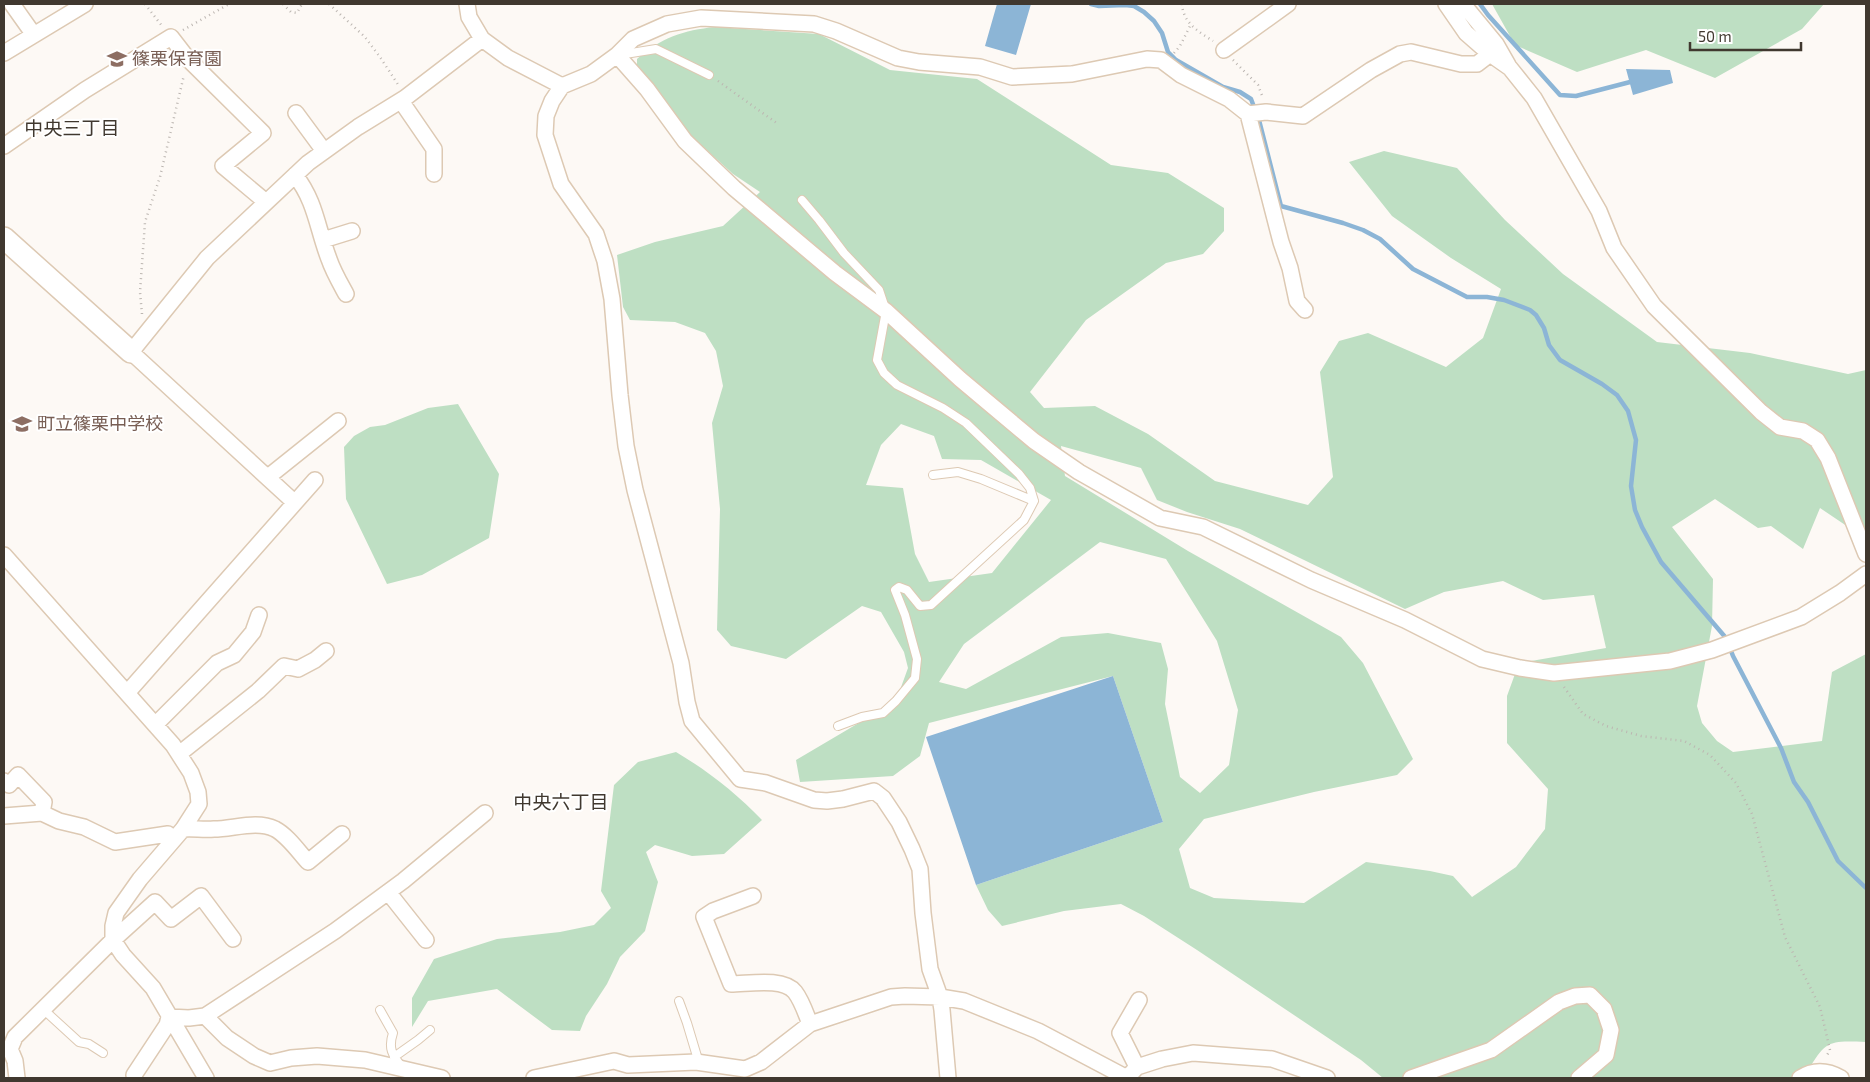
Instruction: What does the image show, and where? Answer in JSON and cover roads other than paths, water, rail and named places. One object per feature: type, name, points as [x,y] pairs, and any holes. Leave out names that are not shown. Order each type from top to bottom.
[{"type":"street","points":[[12,4],[34,35]]},
{"type":"street","points":[[4,53],[85,4]]},
{"type":"street","points":[[467,4],[469,17],[482,39],[508,58],[562,86]]},
{"type":"street","points":[[1224,50],[1288,4]]},
{"type":"street","points":[[1446,4],[1466,32],[1490,54],[1510,68]]},
{"type":"street","points":[[1463,4],[1496,44],[1510,68],[1534,98],[1599,211],[1614,248],[1654,306],[1761,412],[1780,427],[1803,431],[1817,440],[1828,458],[1866,554]]},
{"type":"street","points":[[948,1078],[940,997],[930,969],[920,870],[899,822],[883,798],[874,792],[843,799],[814,800],[766,783],[740,780],[692,721],[681,663],[635,490],[626,446],[612,299],[605,261],[596,234],[561,184],[545,135],[546,116],[552,100],[562,86],[573,83],[590,74],[617,55],[633,39],[667,24],[702,18],[814,24],[836,31],[898,58],[919,62],[980,67],[1012,77],[1072,74],[1147,59],[1161,60],[1182,75],[1229,99],[1248,114],[1281,242],[1290,268],[1297,301],[1305,310]]},
{"type":"street","points":[[4,146],[85,90],[170,37],[188,59],[262,133],[223,166],[266,202]]},
{"type":"street","points":[[131,352],[207,258],[295,175],[358,126],[403,100],[482,39]]},
{"type":"street","points":[[1248,114],[1266,112],[1304,116],[1349,87],[1371,70],[1400,54],[1411,52],[1461,64],[1477,64],[1490,54]]},
{"type":"street","points":[[617,55],[647,89],[685,140],[734,188],[835,273],[886,311],[960,379],[1034,441],[1079,472],[1160,518],[1203,527],[1311,580],[1405,620],[1482,659],[1520,668],[1554,673],[1670,661],[1712,650],[1801,617],[1840,593],[1866,574]]},
{"type":"street","points":[[403,100],[434,149],[434,174]]},
{"type":"street","points":[[296,113],[324,151]]},
{"type":"street","points":[[295,175],[312,203],[329,260],[346,294]]},
{"type":"street","points":[[323,240],[352,231]]},
{"type":"street","points":[[4,238],[294,502]]},
{"type":"street","points":[[268,477],[338,421]]},
{"type":"street","points":[[127,693],[314,480]]},
{"type":"street","points":[[4,555],[155,725],[191,773],[198,792],[199,804],[183,829],[140,879],[116,913],[113,926],[113,940],[123,955],[152,988],[206,1078]]},
{"type":"street","points":[[155,725],[217,663],[234,655],[253,632],[259,615]]},
{"type":"street","points":[[178,754],[258,690],[284,666],[298,669],[315,660],[326,651]]},
{"type":"street","points":[[4,781],[9,785],[18,776],[44,802],[42,813]]},
{"type":"street","points":[[4,816],[42,813],[59,821],[84,827],[114,842],[168,834]]},
{"type":"street","points":[[169,1016],[189,1018],[205,1016],[335,932],[388,892],[485,813]]},
{"type":"street","points":[[183,829],[268,826],[277,830],[289,840],[308,862],[342,834]]},
{"type":"street","points":[[388,892],[426,940]]},
{"type":"street","points":[[17,1078],[15,1061],[10,1049],[15,1037],[113,940],[155,902],[171,918],[201,896],[233,939]]},
{"type":"street","points":[[754,896],[713,910],[704,916],[731,984],[775,983],[790,988],[795,992],[810,1024]]},
{"type":"street","points":[[1411,1078],[1491,1050],[1559,1002],[1575,996],[1590,995],[1604,1009],[1611,1030],[1606,1055],[1579,1078]]},
{"type":"street","points":[[534,1078],[614,1061],[628,1064],[699,1063],[748,1074],[810,1024],[891,997],[904,996],[940,997],[964,1001],[1038,1031],[1130,1075]]},
{"type":"street","points":[[1130,1075],[1120,1033],[1139,1000]]},
{"type":"street","points":[[134,1075],[167,1025],[169,1016]]},
{"type":"street","points":[[205,1016],[227,1038],[254,1056],[270,1063],[291,1058],[317,1056],[365,1060],[442,1078]]},
{"type":"street","points":[[1130,1075],[1162,1059],[1193,1053],[1272,1059],[1327,1078]]},
{"type":"street","points":[[1800,1078],[1806,1074],[1819,1071],[1832,1073],[1840,1078]]},
{"type":"lane","points":[[617,55],[656,49],[709,75]]},
{"type":"lane","points":[[802,200],[844,253],[879,290],[886,311],[877,360],[884,373],[896,385],[942,408],[966,423],[1019,474],[1030,488],[1034,501],[1024,520],[931,605],[920,606],[907,590],[899,587],[895,590],[905,615],[917,659],[915,678],[883,713],[862,717],[838,726]]},
{"type":"lane","points":[[933,474],[958,472],[981,479],[1034,501]]},
{"type":"lane","points":[[679,1002],[699,1063]]},
{"type":"lane","points":[[44,1010],[79,1042],[90,1044],[102,1053]]},
{"type":"lane","points":[[380,1010],[393,1033],[390,1041],[390,1051],[405,1070]]},
{"type":"lane","points":[[394,1057],[430,1030]]},
{"type":"water","points":[[997,4],[1031,4],[1016,55],[985,46]]},
{"type":"water","points":[[1626,69],[1670,70],[1673,83],[1633,95]]},
{"type":"water","points":[[1113,676],[1163,822],[976,885],[926,737]]},
{"type":"waterway","points":[[1091,4],[1099,6],[1134,6],[1154,21],[1162,33],[1168,52],[1176,60],[1223,87],[1240,92],[1251,99],[1259,120],[1281,206],[1363,230],[1380,239],[1413,269],[1467,297],[1487,297],[1504,300],[1530,310],[1536,315],[1544,328],[1549,345],[1560,360],[1602,384],[1617,395],[1628,411],[1636,440],[1631,486],[1635,510],[1642,527],[1661,562],[1726,638],[1733,656],[1781,748],[1794,782],[1808,802],[1838,861],[1866,888]]},
{"type":"waterway","points":[[1480,4],[1560,95],[1576,96],[1634,81]]},
{"type":"place","name":"篠栗保育園","points":[[117,59]]},
{"type":"place","name":"町立篠栗中学校","points":[[22,424]]},
{"type":"district","name":"中央三丁目","points":[[72,128]]},
{"type":"district","name":"中央六丁目","points":[[561,802]]}]
